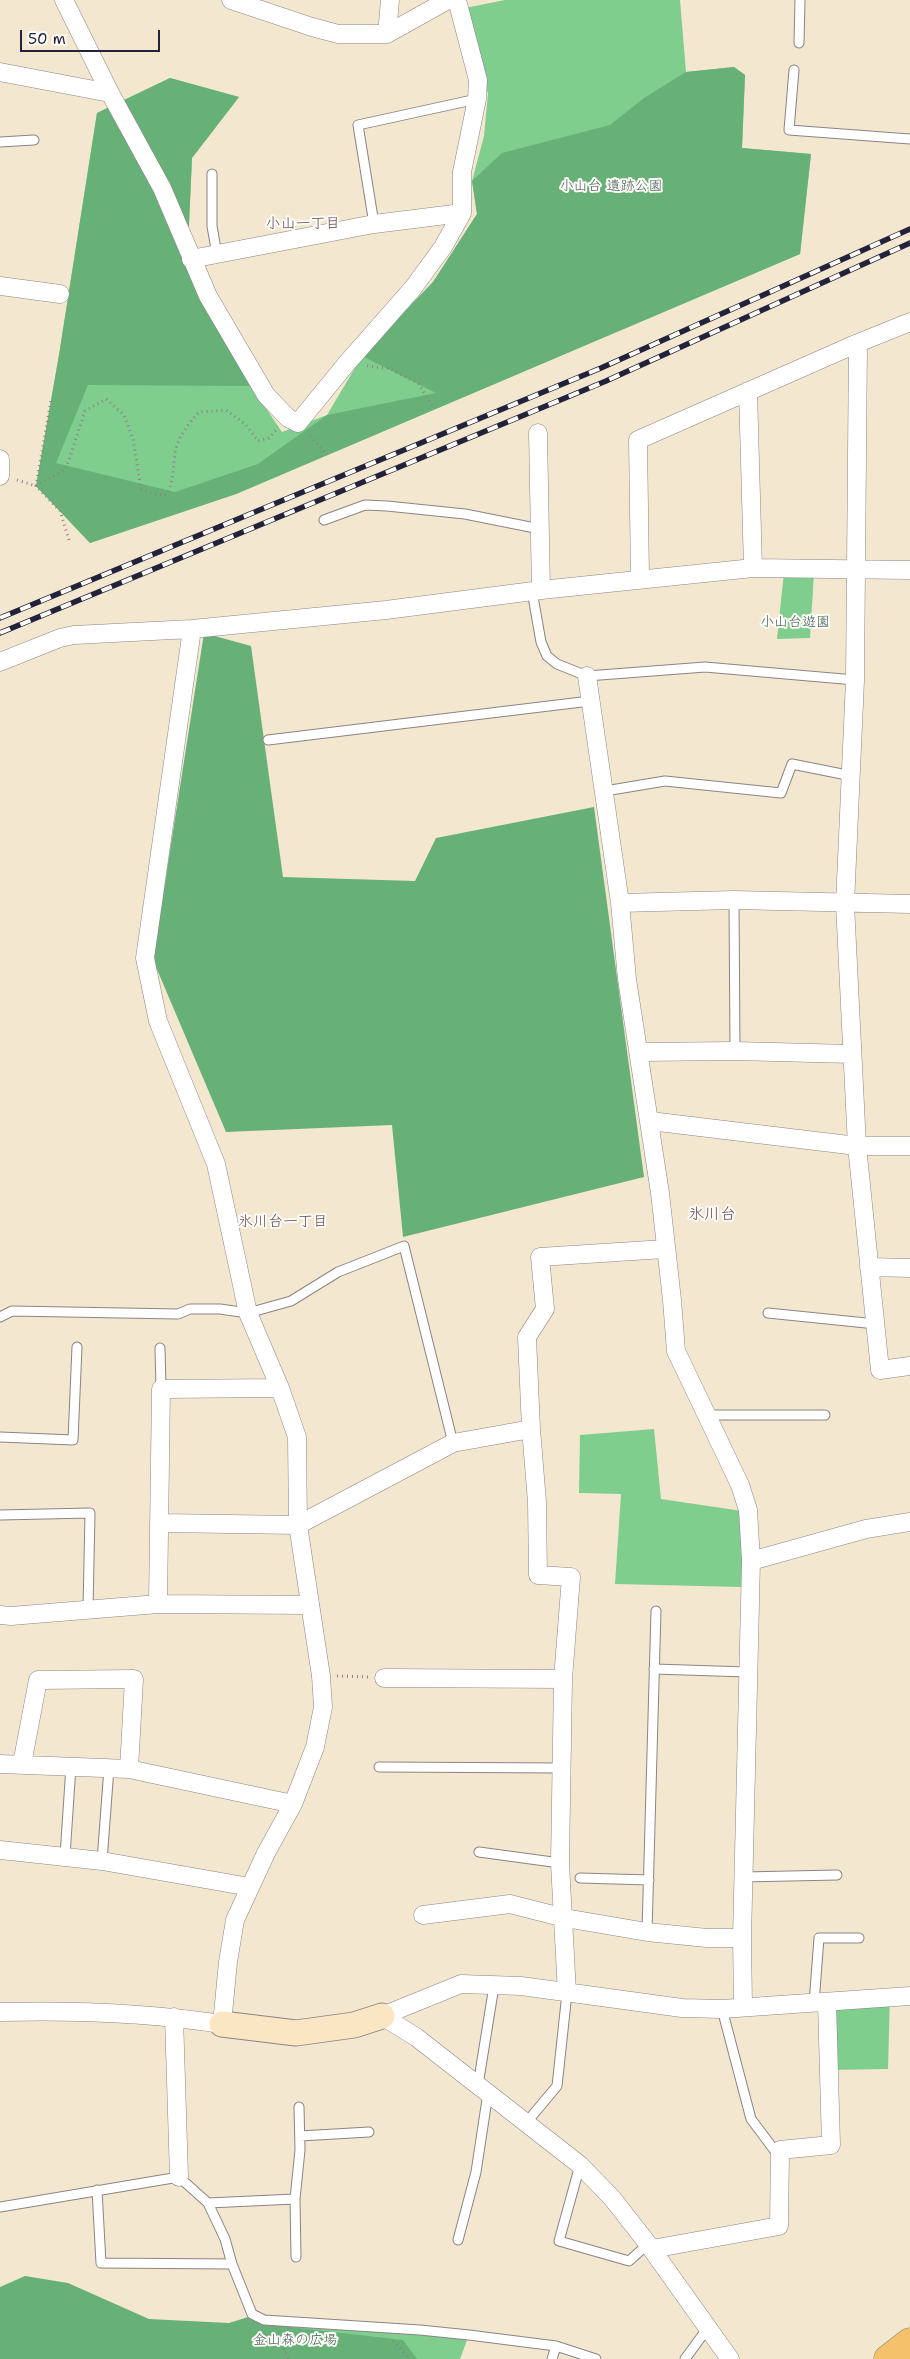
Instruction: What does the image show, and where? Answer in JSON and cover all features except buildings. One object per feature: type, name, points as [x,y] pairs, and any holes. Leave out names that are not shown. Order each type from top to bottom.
[{"type":"main road","points":[[888,2359],[910,2342]]},
{"type":"street","points":[[64,0],[110,93],[162,188],[208,296],[266,395],[293,420],[413,288],[443,247],[462,213],[462,172],[477,99],[478,80],[457,0]]},
{"type":"street","points":[[231,0],[338,34],[387,34],[448,0]]},
{"type":"street","points":[[387,34],[390,0]]},
{"type":"street","points":[[0,72],[110,93]]},
{"type":"street","points":[[191,259],[374,224],[462,213]]},
{"type":"street","points":[[0,286],[60,294]]},
{"type":"street","points":[[640,578],[638,440],[858,342],[910,322]]},
{"type":"street","points":[[858,342],[858,569],[852,776],[845,904],[851,1054],[857,1146],[880,1370],[910,1366]]},
{"type":"street","points":[[748,392],[753,568]]},
{"type":"street","points":[[537,590],[540,529],[538,434]]},
{"type":"street","points":[[0,460],[0,476]]},
{"type":"street","points":[[0,662],[60,638],[74,635],[192,629],[386,610],[640,578],[753,568],[910,570]]},
{"type":"street","points":[[192,629],[145,958],[158,1021],[216,1164],[248,1313],[280,1388],[297,1436],[298,1525],[321,1676],[322,1707],[315,1748],[293,1804],[266,1853],[235,1920],[228,1962],[222,2024]]},
{"type":"street","points":[[586,676],[620,903],[627,979],[650,1121],[672,1300],[676,1351],[740,1485],[748,1510],[751,1561],[743,1877],[743,2007]]},
{"type":"street","points":[[620,903],[734,900],[910,904]]},
{"type":"street","points":[[640,1052],[735,1051],[851,1054]]},
{"type":"street","points":[[650,1121],[857,1146],[910,1146]]},
{"type":"street","points":[[567,1993],[565,1918],[560,1863],[563,1678],[571,1577],[538,1575],[537,1502],[531,1429],[527,1337],[544,1309],[540,1257],[665,1249]]},
{"type":"street","points":[[869,1267],[910,1268]]},
{"type":"street","points":[[158,1604],[161,1389],[280,1388]]},
{"type":"street","points":[[160,1523],[298,1525],[453,1443],[531,1429]]},
{"type":"street","points":[[751,1561],[866,1529],[910,1522]]},
{"type":"street","points":[[0,1615],[158,1604],[309,1605]]},
{"type":"street","points":[[384,1678],[563,1678]]},
{"type":"street","points":[[22,1764],[38,1680],[134,1679],[130,1769]]},
{"type":"street","points":[[0,1764],[130,1769],[293,1804]]},
{"type":"street","points":[[0,1850],[102,1861],[250,1887]]},
{"type":"street","points":[[423,1915],[510,1904],[565,1918],[647,1932],[708,1938],[742,1938]]},
{"type":"street","points":[[0,2012],[90,2012],[174,2017],[296,2033],[354,2025],[382,2016],[461,1984],[521,1986],[682,2008],[722,2009],[910,1996]]},
{"type":"street","points":[[650,2247],[779,2226],[780,2150],[831,2145],[821,2003]]},
{"type":"street","points":[[382,2016],[416,2037],[580,2165],[612,2198],[650,2247],[707,2330],[730,2359]]},
{"type":"street","points":[[174,2017],[179,2177]]},
{"type":"lane","points":[[799,43],[800,0]]},
{"type":"lane","points":[[794,70],[789,130],[910,139]]},
{"type":"lane","points":[[374,224],[358,125],[477,99]]},
{"type":"lane","points":[[0,142],[34,140]]},
{"type":"lane","points":[[212,174],[212,226],[217,255]]},
{"type":"lane","points":[[324,520],[365,505],[372,505],[465,514],[540,529]]},
{"type":"lane","points":[[537,590],[542,642],[547,656],[557,664],[586,676],[706,667],[855,680]]},
{"type":"lane","points":[[268,740],[590,701]]},
{"type":"lane","points":[[604,791],[665,781],[781,794],[792,764],[852,776]]},
{"type":"lane","points":[[734,900],[735,1051]]},
{"type":"lane","points":[[0,1317],[12,1312],[178,1314],[190,1309],[220,1309],[248,1313],[291,1301],[338,1272],[404,1246],[453,1443]]},
{"type":"lane","points":[[768,1313],[876,1324]]},
{"type":"lane","points":[[0,1437],[73,1440],[77,1347]]},
{"type":"lane","points":[[160,1348],[161,1389]]},
{"type":"lane","points":[[706,1415],[825,1415]]},
{"type":"lane","points":[[0,1515],[90,1513],[88,1609]]},
{"type":"lane","points":[[647,1932],[656,1611]]},
{"type":"lane","points":[[654,1669],[747,1672]]},
{"type":"lane","points":[[65,1856],[71,1766]]},
{"type":"lane","points":[[379,1767],[562,1768]]},
{"type":"lane","points":[[102,1861],[109,1768]]},
{"type":"lane","points":[[478,1852],[560,1863]]},
{"type":"lane","points":[[743,1877],[837,1875]]},
{"type":"lane","points":[[580,1878],[649,1880]]},
{"type":"lane","points":[[821,2003],[819,1938],[859,1938]]},
{"type":"lane","points":[[458,2240],[476,2172],[494,1986]]},
{"type":"lane","points":[[526,2123],[557,2086],[567,1993]]},
{"type":"lane","points":[[722,2009],[751,2119],[779,2158]]},
{"type":"lane","points":[[296,2257],[295,2199],[300,2150],[299,2106]]},
{"type":"lane","points":[[300,2136],[369,2132]]},
{"type":"lane","points":[[580,2165],[559,2241],[629,2261],[650,2247]]},
{"type":"lane","points":[[0,2207],[179,2177],[208,2203],[225,2239],[232,2264],[252,2314],[270,2321],[420,2330],[556,2346],[596,2359]]},
{"type":"lane","points":[[97,2190],[101,2263],[232,2264]]},
{"type":"lane","points":[[208,2203],[295,2199]]},
{"type":"lane","points":[[685,2359],[707,2330]]},
{"type":"lane","points":[[552,2359],[556,2346]]},
{"type":"path","points":[[347,362],[391,369],[419,384],[434,408]]},
{"type":"path","points":[[36,486],[66,469],[85,411],[106,399],[124,415],[133,439],[141,489],[154,494],[166,495],[171,486],[176,451],[182,432],[199,412],[226,410],[246,425],[258,441],[268,438],[293,420],[327,454]]},
{"type":"path","points":[[36,486],[51,400]]},
{"type":"path","points":[[36,486],[60,511],[69,540]]},
{"type":"path","points":[[321,1676],[384,1678]]},
{"type":"path","points":[[270,2321],[289,2359]]},
{"type":"green space","name":"小山台 遺跡公園","points":[[505,0],[680,0],[686,72],[734,67],[745,75],[742,148],[811,154],[800,254],[236,494],[90,543],[36,486],[59,355],[97,113],[170,78],[239,97],[192,158],[187,268],[251,386],[282,432],[327,415],[362,356],[433,282],[477,214],[472,181],[484,136],[488,94],[465,8]]},
{"type":"green space","name":"小山台 遺跡公園","points":[[734,67],[745,75],[742,148],[811,154],[800,254],[236,494],[90,543],[36,486],[59,355],[97,113],[170,78],[239,97],[192,158],[187,268],[251,386],[88,385],[56,463],[175,492],[258,464],[327,415],[436,393],[362,356],[433,282],[477,214],[472,181],[502,153],[610,125],[644,98],[686,72]]},
{"type":"green space","name":"小山台遊園","points":[[784,572],[814,573],[810,638],[777,639]]},
{"type":"green space","points":[[204,633],[251,646],[283,877],[415,881],[436,838],[594,807],[644,1177],[403,1237],[392,1125],[226,1132],[153,960]]},
{"type":"green space","points":[[654,1429],[661,1499],[742,1511],[742,1587],[615,1584],[621,1494],[579,1493],[580,1435]]},
{"type":"green space","points":[[890,1996],[888,2069],[828,2070],[830,2000]]},
{"type":"green space","points":[[25,2276],[68,2283],[149,2319],[229,2323],[248,2317],[263,2324],[403,2340],[417,2359],[0,2359],[0,2287]]},
{"type":"green space","name":"金山森の広場","points":[[264,2320],[469,2335],[460,2359],[284,2359]]},
{"type":"railway","points":[[0,618],[601,368],[910,229]]},
{"type":"railway","points":[[0,633],[606,381],[910,243]]},
{"type":"district","name":"小山一丁目","points":[[303,224]]},
{"type":"district","name":"氷川台","points":[[712,1215]]},
{"type":"district","name":"氷川台一丁目","points":[[283,1222]]}]
